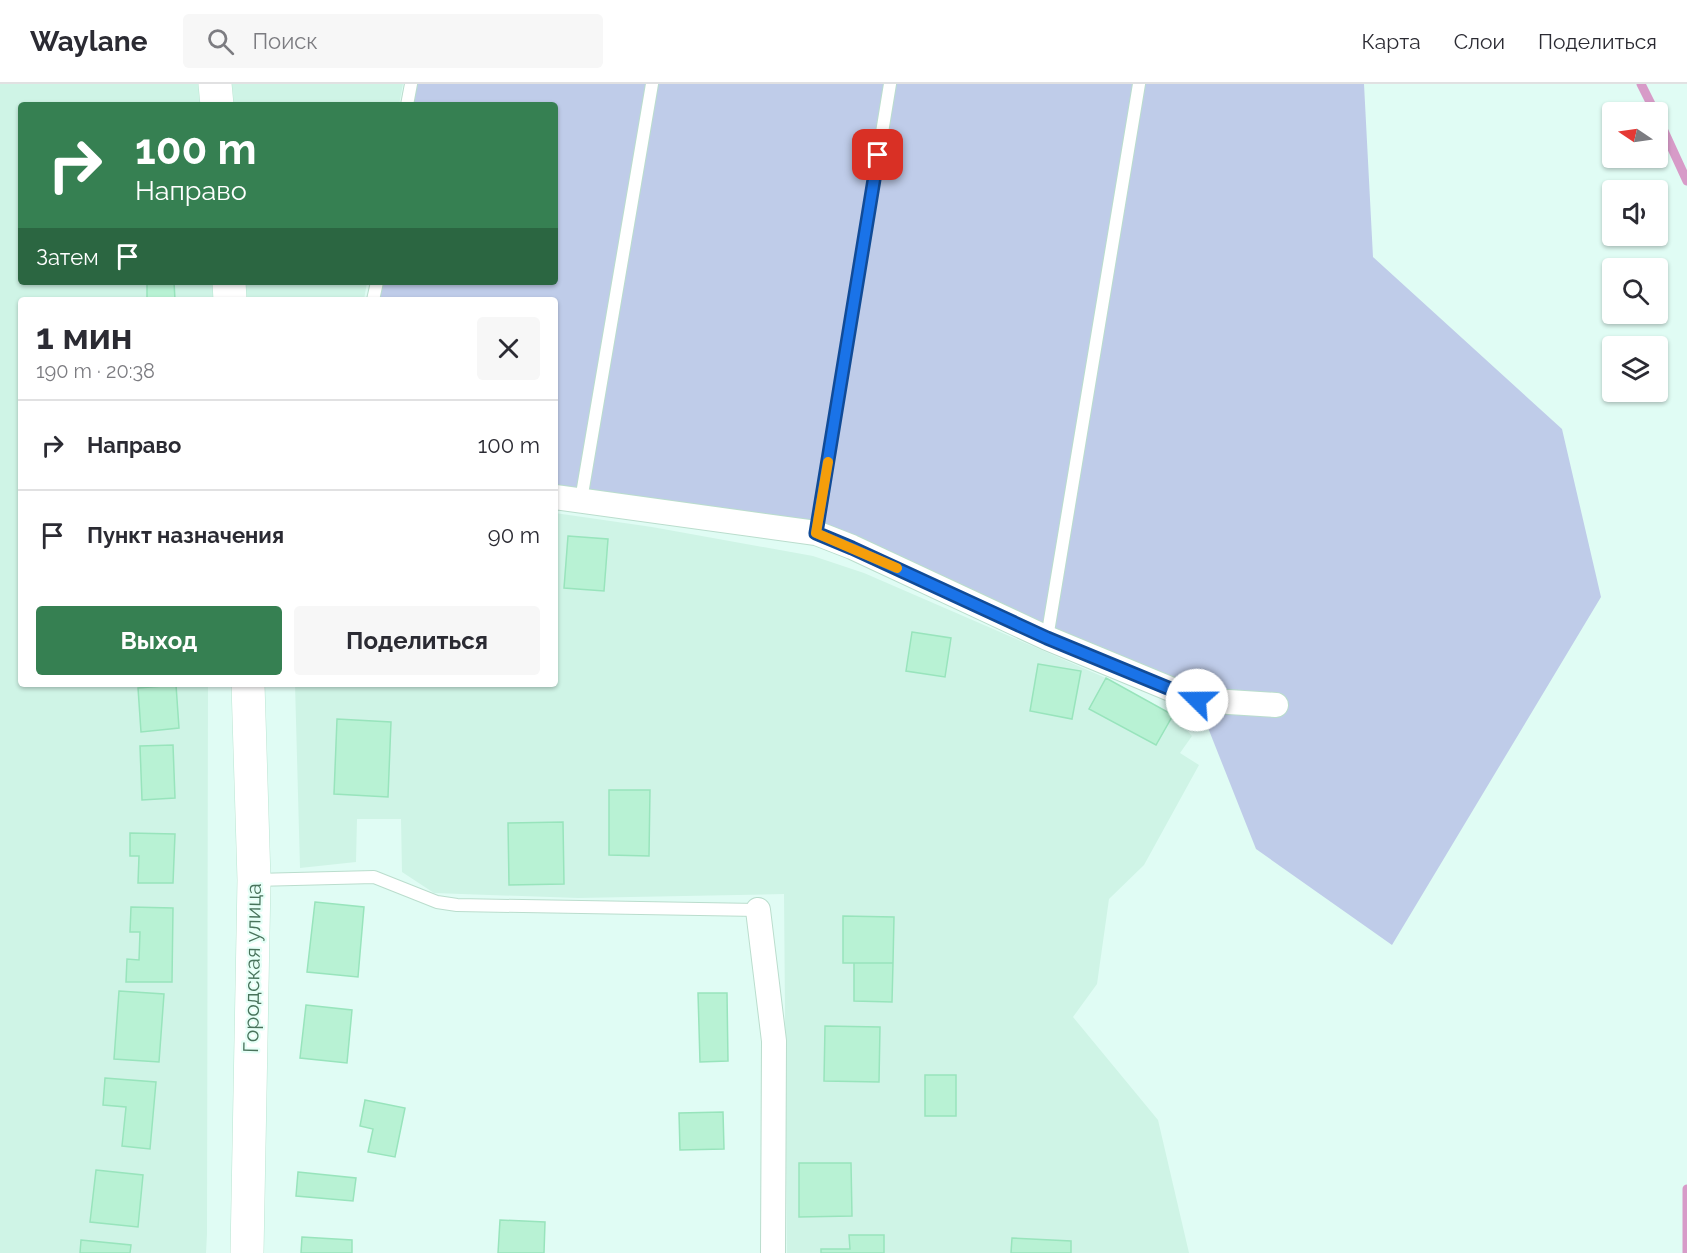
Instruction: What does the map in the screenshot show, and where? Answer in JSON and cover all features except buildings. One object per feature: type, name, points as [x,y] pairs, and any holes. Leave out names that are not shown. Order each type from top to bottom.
[{"type":"street","points":[[215,84],[217,102]]},
{"type":"street","points":[[558,496],[816,533],[1047,638],[1197,700],[1276,705]]},
{"type":"street","name":"Городская улица","points":[[247,1253],[254,880],[248,687]]},
{"type":"street","points":[[758,910],[774,1041],[773,1253]]},
{"type":"lane","points":[[408,102],[411,84]]},
{"type":"lane","points":[[581,500],[652,84]]},
{"type":"lane","points":[[816,533],[890,84]]},
{"type":"lane","points":[[1047,638],[1139,84]]},
{"type":"lane","points":[[254,880],[374,877],[437,902],[457,905],[758,910]]},
{"type":"shaded area","points":[[0,84],[403,84],[400,102],[18,102],[18,285],[366,285],[364,297],[18,297],[18,687],[208,687],[207,1234],[206,1253],[0,1253]]},
{"type":"shaded area","points":[[411,84],[1364,84],[1373,257],[1562,429],[1601,597],[1392,945],[1256,849],[1197,700],[852,547],[558,498],[558,297],[374,297],[376,285],[558,285],[558,102],[408,102]]},
{"type":"shaded area","points":[[558,513],[652,527],[813,556],[864,573],[1106,678],[1173,715],[1192,736],[1180,753],[1199,765],[1144,865],[1109,899],[1097,984],[1073,1017],[1158,1120],[1189,1253],[787,1253],[784,894],[578,898],[434,893],[402,872],[401,819],[357,819],[356,862],[300,868],[295,687],[558,687]]},
{"type":"waterway","points":[[1641,84],[1650,102]]},
{"type":"waterway","points":[[1668,140],[1687,181]]},
{"type":"waterway","points":[[1687,1189],[1687,1253]]},
{"type":"slow traffic","points":[[828,462],[816,533],[897,568]]},
{"type":"route","points":[[878,155],[816,533],[1047,638],[1197,700]]}]
